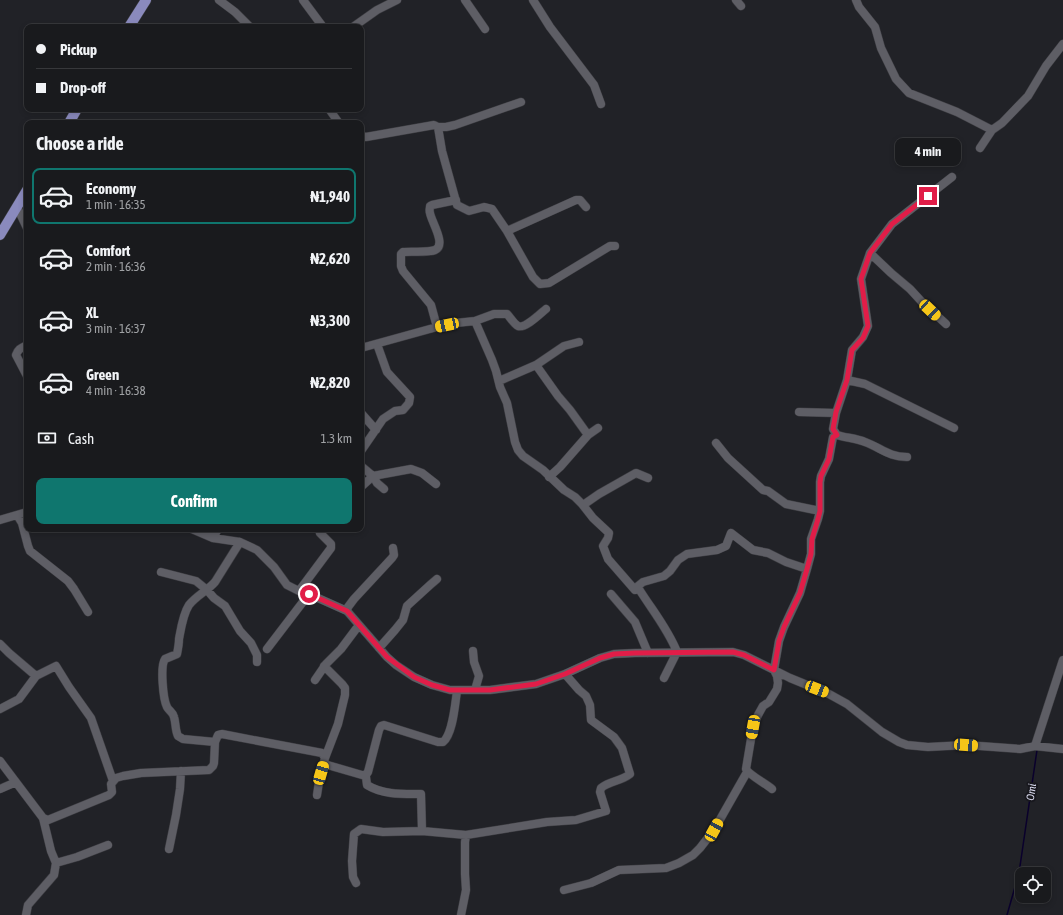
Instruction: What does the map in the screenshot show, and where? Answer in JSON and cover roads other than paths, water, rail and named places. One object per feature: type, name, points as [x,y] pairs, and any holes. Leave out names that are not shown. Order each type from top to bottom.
[{"type":"main road","points":[[131,24],[146,0]]},
{"type":"main road","points":[[0,234],[24,195]]},
{"type":"street","points":[[219,0],[235,12],[247,24]]},
{"type":"street","points":[[303,0],[321,24]]},
{"type":"street","points":[[357,24],[377,10],[397,0]]},
{"type":"street","points":[[465,0],[485,29]]},
{"type":"street","points":[[533,0],[550,27],[594,85],[601,104]]},
{"type":"street","points":[[856,0],[875,27],[881,48],[896,79],[909,93],[957,112],[992,130]]},
{"type":"street","points":[[980,148],[992,130],[1002,123],[1028,96],[1046,66],[1063,44]]},
{"type":"street","points":[[364,137],[434,124],[438,127],[446,127],[521,102]]},
{"type":"street","points":[[438,127],[442,150],[457,205],[469,211],[484,207],[492,209],[507,231],[533,277],[540,284],[549,283],[610,246],[615,246]]},
{"type":"street","points":[[907,457],[891,455],[865,441],[837,435],[833,429],[836,412],[847,380],[852,350],[863,338],[868,326],[861,279],[870,253],[892,224],[952,177]]},
{"type":"street","points":[[437,327],[431,305],[403,271],[401,266],[401,254],[403,252],[432,251],[438,248],[440,238],[430,213],[430,206],[456,200]]},
{"type":"street","points":[[507,231],[576,200],[580,200],[586,207]]},
{"type":"street","points":[[17,207],[24,222]]},
{"type":"street","points":[[870,253],[946,324]]},
{"type":"street","points":[[364,347],[437,327],[475,321],[494,314],[507,314],[516,324],[522,326],[546,309]]},
{"type":"street","points":[[475,321],[492,360],[500,387],[507,403],[518,450],[564,490],[575,497],[593,518],[609,533],[603,546],[608,559],[635,590],[639,589]]},
{"type":"street","points":[[499,381],[536,365],[564,346],[579,342]]},
{"type":"street","points":[[364,447],[383,419],[395,411],[403,410],[409,403],[410,397],[387,372],[377,344]]},
{"type":"street","points":[[24,346],[17,351],[16,355],[24,370]]},
{"type":"street","points":[[536,365],[588,435]]},
{"type":"street","points":[[847,380],[865,384],[954,428]]},
{"type":"street","points":[[799,412],[836,412]]},
{"type":"street","points":[[364,416],[376,430]]},
{"type":"street","points":[[549,477],[560,467],[588,435],[598,428]]},
{"type":"street","points":[[564,890],[591,883],[619,870],[666,868],[679,863],[693,855],[714,830],[747,772],[746,769],[753,727],[758,715],[763,706],[769,702],[777,689],[777,676],[774,670],[779,641],[784,627],[798,599],[807,569],[811,554],[812,539],[820,511],[821,476],[829,459],[833,437],[837,435]]},
{"type":"street","points":[[716,443],[728,458],[763,490],[768,491],[786,504],[820,511]]},
{"type":"street","points":[[364,468],[373,476],[377,483],[384,489]]},
{"type":"street","points":[[364,485],[373,476],[411,469],[422,473],[436,484]]},
{"type":"street","points":[[584,506],[599,494],[636,473],[648,478]]},
{"type":"street","points":[[0,520],[24,513]]},
{"type":"street","points":[[17,516],[22,523],[24,531]]},
{"type":"street","points":[[24,532],[30,551],[68,581],[74,588],[88,612]]},
{"type":"street","points":[[199,532],[214,538],[240,542],[257,550],[274,567],[287,585],[347,611],[391,661],[414,677],[432,685],[450,690],[490,690],[536,684],[565,674],[600,658],[614,654],[733,652],[744,655],[790,678],[839,699],[882,732],[907,745],[928,747],[966,745],[1020,749],[1035,746],[1063,749]]},
{"type":"street","points":[[214,538],[217,532]]},
{"type":"street","points":[[299,591],[331,546],[321,532]]},
{"type":"street","points":[[664,678],[677,652],[661,622],[639,589],[638,586],[643,582],[664,576],[670,571],[678,560],[687,554],[717,550],[726,546],[731,533],[753,550],[768,553],[786,562],[807,569]]},
{"type":"street","points":[[215,742],[183,739],[178,736],[174,716],[165,701],[162,675],[164,660],[176,655],[178,652],[180,635],[186,611],[193,601],[215,582],[240,542]]},
{"type":"street","points":[[347,611],[354,599],[392,558],[394,554],[393,548]]},
{"type":"street","points":[[160,572],[196,581],[225,606],[240,631],[251,643],[257,655],[257,662]]},
{"type":"street","points":[[379,648],[403,620],[407,606],[437,579]]},
{"type":"street","points":[[268,649],[309,594]]},
{"type":"street","points":[[611,594],[635,622],[648,653]]},
{"type":"street","points":[[315,680],[324,666],[341,649],[358,625]]},
{"type":"street","points":[[0,644],[36,676]]},
{"type":"street","points":[[473,651],[474,662],[479,676],[475,690]]},
{"type":"street","points":[[1035,746],[1063,660]]},
{"type":"street","points":[[0,709],[19,700],[36,676],[56,666],[91,718],[114,778],[111,784],[112,792],[110,795],[48,820],[43,818]]},
{"type":"street","points":[[318,795],[319,782],[338,724],[345,695],[345,688],[324,666]]},
{"type":"street","points":[[356,883],[353,877],[352,861],[354,834],[361,829],[383,832],[422,831],[466,835],[547,822],[576,820],[606,811],[600,792],[601,788],[606,783],[623,779],[630,774],[622,748],[614,737],[591,720],[590,705],[586,696],[565,674]]},
{"type":"street","points":[[364,775],[368,772],[381,726],[384,725],[438,742],[443,742],[447,739],[458,691]]},
{"type":"street","points":[[114,778],[141,773],[196,770],[205,771],[211,768],[214,763],[215,742],[218,735],[224,734],[319,752],[324,754],[325,761]]},
{"type":"street","points":[[0,761],[43,818],[51,851],[56,863],[54,875],[28,905],[26,915]]},
{"type":"street","points":[[325,761],[364,775],[366,777],[367,785],[372,788],[389,793],[421,794],[422,831]]},
{"type":"street","points":[[169,849],[180,789],[180,771]]},
{"type":"street","points":[[747,772],[772,789]]},
{"type":"street","points":[[0,789],[16,782]]},
{"type":"street","points":[[461,915],[466,890],[466,835]]},
{"type":"street","points":[[56,863],[108,845]]},
{"type":"waterway","name":"Omi","points":[[1007,915],[1019,873],[1037,750]]}]
